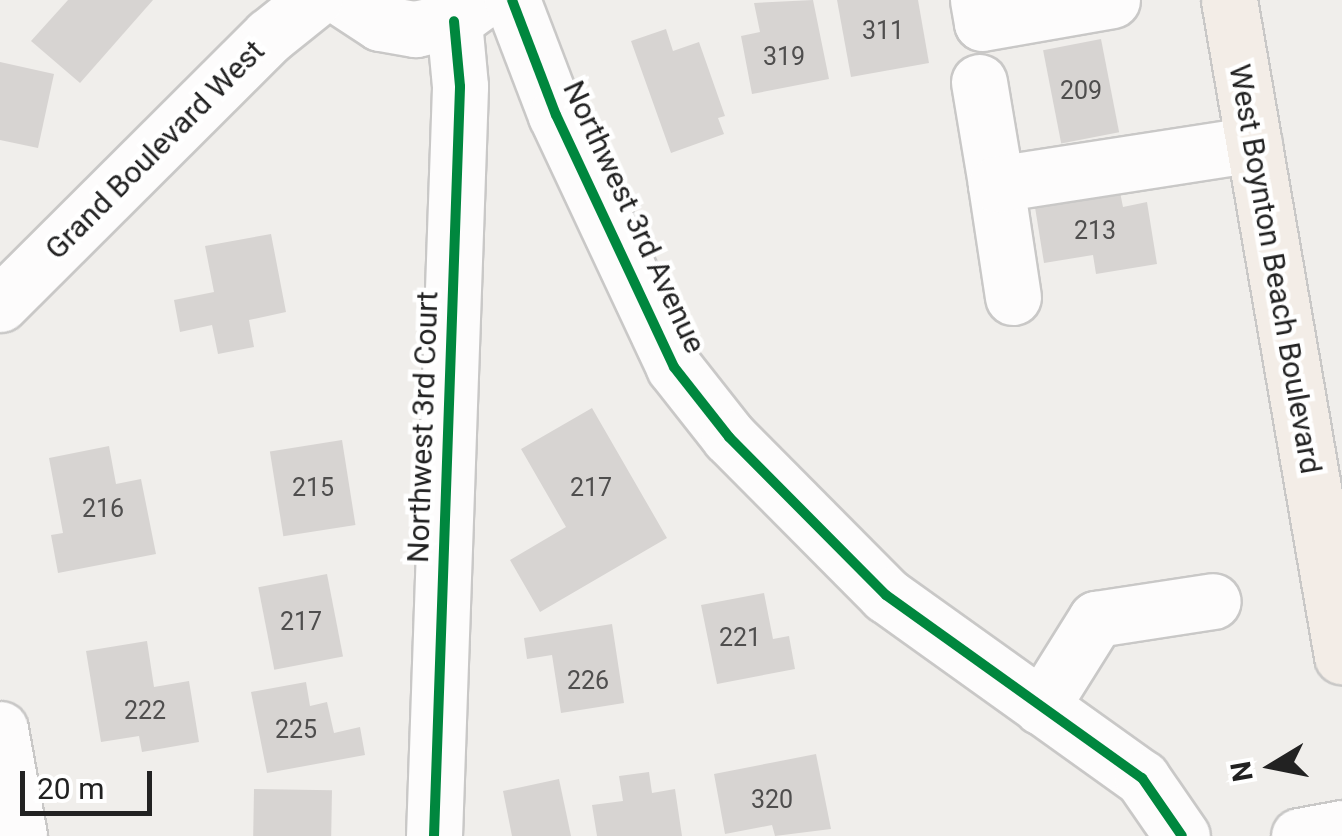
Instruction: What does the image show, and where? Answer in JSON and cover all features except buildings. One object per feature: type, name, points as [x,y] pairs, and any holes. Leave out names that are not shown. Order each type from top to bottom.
[{"type":"main road","name":"West Boynton Beach Boulevard","points":[[1229,0],[1342,656]]},
{"type":"street","name":"Grand Boulevard West","points":[[0,304],[269,36],[314,0]]},
{"type":"street","points":[[345,0],[380,23],[415,29],[468,10]]},
{"type":"street","name":"Northwest 3rd Avenue","points":[[512,0],[556,115],[674,367],[820,535],[956,650],[1142,778],[1182,836]]},
{"type":"street","points":[[978,0],[982,23],[1112,0]]},
{"type":"street","name":"Northwest 3rd Court","points":[[434,836],[460,86],[468,10]]},
{"type":"street","points":[[979,82],[1013,297]]},
{"type":"street","points":[[996,184],[1254,144]]},
{"type":"street","points":[[1041,706],[1096,619],[1213,600]]},
{"type":"street","points":[[0,729],[19,836]]},
{"type":"street","points":[[1299,836],[1342,828]]},
{"type":"cycle path","points":[[512,0],[556,115],[674,367],[729,437],[886,595],[1142,778],[1182,836]]},
{"type":"cycle path","points":[[434,836],[460,86],[454,21]]}]
